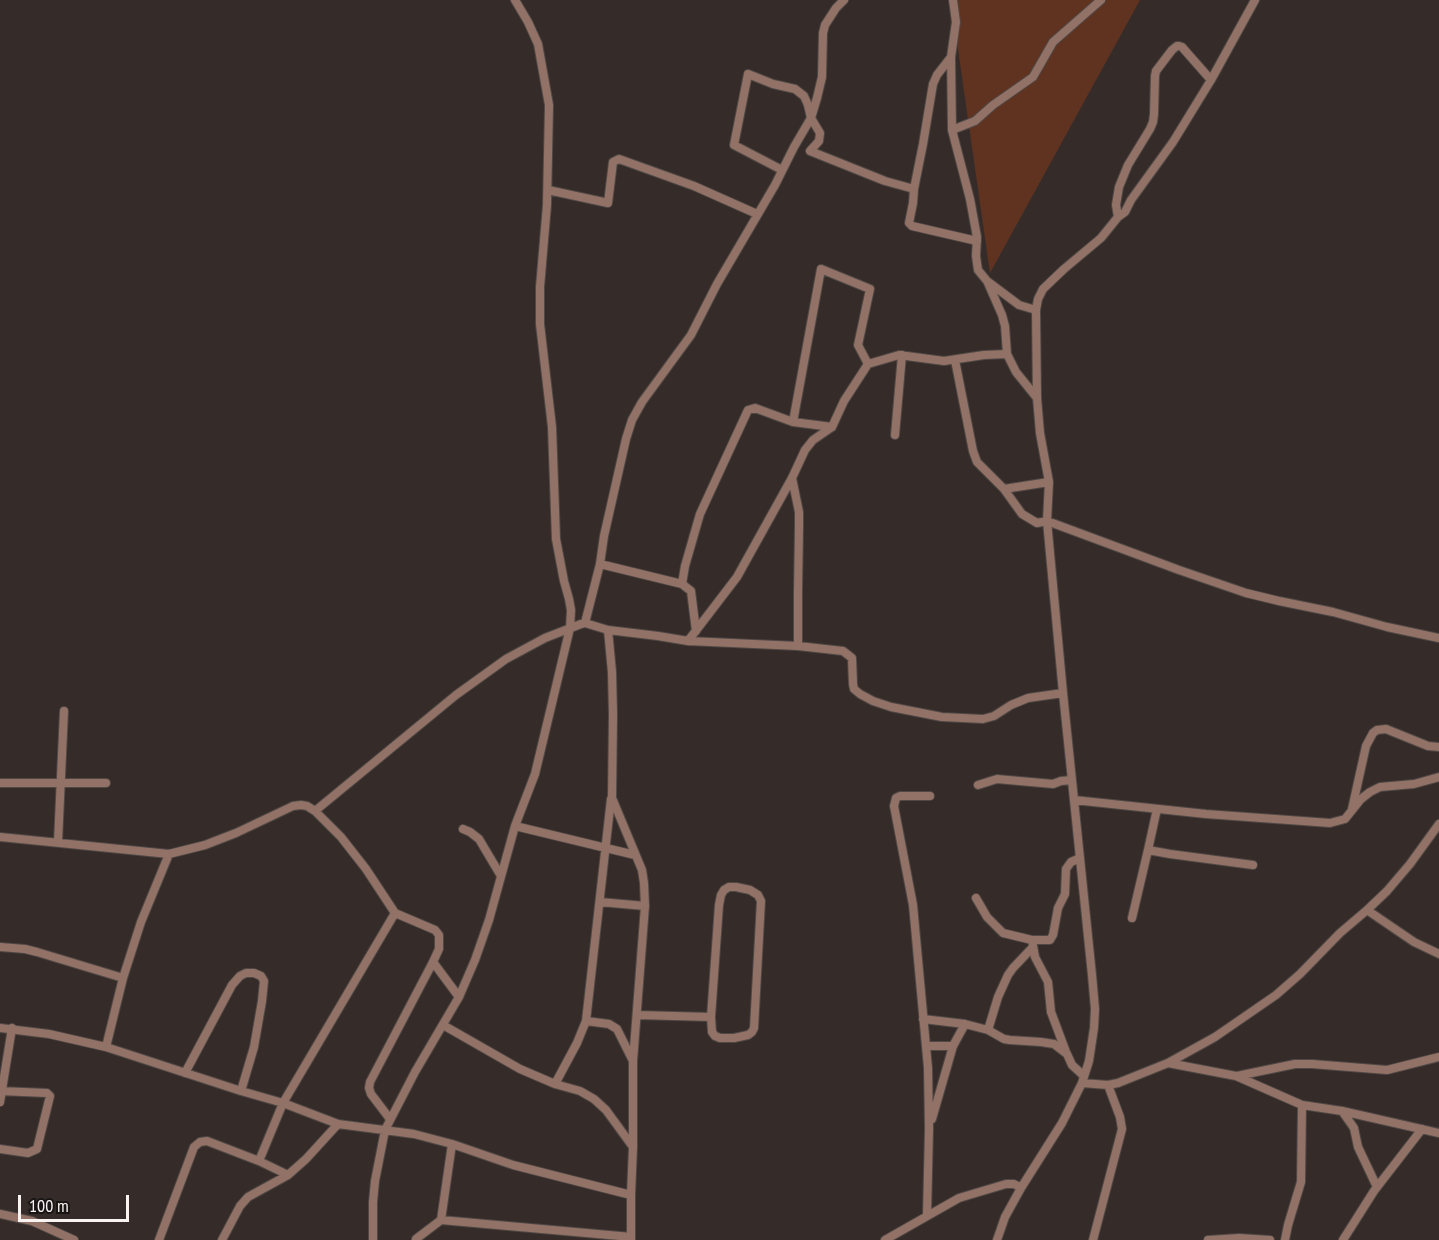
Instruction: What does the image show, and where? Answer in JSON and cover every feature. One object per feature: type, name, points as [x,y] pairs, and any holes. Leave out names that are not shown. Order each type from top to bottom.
[{"type":"street","points":[[373,1240],[375,1181],[385,1130],[459,997],[475,960],[515,826],[536,774],[570,628],[571,610],[556,539],[552,428],[540,324],[540,287],[548,190],[549,105],[540,51],[532,29],[515,0]]},
{"type":"street","points":[[585,623],[632,420],[642,402],[691,335],[703,309],[811,118],[818,99],[822,77],[825,25],[844,0]]},
{"type":"street","points":[[953,0],[956,27],[951,57],[952,130],[969,191],[977,241],[978,270],[987,281],[1019,305],[1036,310]]},
{"type":"street","points":[[952,130],[975,121],[990,107],[1030,80],[1053,42],[1101,0]]},
{"type":"street","points":[[997,1240],[1005,1217],[1062,1123],[1083,1080],[1092,1047],[1095,1009],[1047,521],[1048,482],[1037,398],[1036,310],[1043,289],[1101,238],[1125,212],[1131,200],[1173,142],[1224,59],[1254,0]]},
{"type":"street","points":[[1119,217],[1116,205],[1119,187],[1128,165],[1152,122],[1156,71],[1172,50],[1179,46],[1211,80]]},
{"type":"street","points":[[951,57],[933,84],[909,223],[912,226],[977,241]]},
{"type":"street","points":[[782,170],[734,145],[748,75],[800,92],[804,96],[820,136],[819,141],[810,151]]},
{"type":"street","points":[[794,147],[810,151],[885,181],[914,189]]},
{"type":"street","points":[[548,190],[608,203],[613,162],[619,159],[694,186],[758,214]]},
{"type":"street","points":[[793,422],[821,269],[870,289],[858,345],[868,364]]},
{"type":"street","points":[[987,281],[1002,315],[1007,354],[1016,372],[1037,398]]},
{"type":"street","points":[[688,641],[737,577],[809,444],[832,427],[844,401],[868,364],[902,355],[944,361],[1007,354]]},
{"type":"street","points":[[895,435],[902,355]]},
{"type":"street","points":[[955,360],[974,455],[979,464],[1004,489],[1027,518],[1037,523],[1047,521],[1246,593],[1333,612],[1387,627],[1438,635]]},
{"type":"street","points":[[682,584],[699,514],[748,410],[754,408],[793,422],[832,427]]},
{"type":"street","points":[[792,478],[799,512],[798,646]]},
{"type":"street","points":[[1004,489],[1048,482]]},
{"type":"street","points":[[600,564],[682,584],[691,591],[696,631]]},
{"type":"street","points":[[315,811],[456,695],[506,659],[544,638],[585,623],[608,630],[688,641],[798,646],[843,651],[852,658],[854,689],[860,694],[891,707],[942,717],[982,719],[994,716],[1018,701],[1063,693]]},
{"type":"street","points":[[555,1084],[586,1021],[600,902],[612,798],[612,672],[608,630]]},
{"type":"street","points":[[58,842],[64,711]]},
{"type":"street","points":[[1352,810],[1366,746],[1377,730],[1386,729],[1428,746],[1439,747]]},
{"type":"street","points":[[1074,800],[1206,814],[1330,823],[1345,819],[1360,800],[1380,787],[1414,784],[1439,777]]},
{"type":"street","points":[[978,785],[997,779],[1053,784],[1072,780]]},
{"type":"street","points":[[0,783],[106,783]]},
{"type":"street","points":[[927,1215],[928,1068],[913,905],[894,806],[896,798],[900,796],[930,796]]},
{"type":"street","points":[[415,1240],[441,1220],[631,1238],[633,1061],[645,906],[644,882],[642,870],[612,798]]},
{"type":"street","points":[[0,837],[169,854],[205,845],[293,806],[307,806],[315,811],[341,837],[366,869],[395,913],[435,930],[439,935],[439,949],[434,962],[370,1082],[371,1094],[390,1119]]},
{"type":"street","points":[[1132,918],[1157,809]]},
{"type":"street","points":[[1032,944],[1035,957],[1048,982],[1052,1017],[1072,1065],[1083,1080],[1108,1085],[1129,1079],[1168,1063],[1215,1037],[1276,995],[1387,891],[1439,824]]},
{"type":"street","points":[[515,826],[635,855]]},
{"type":"street","points":[[463,829],[479,840],[501,876]]},
{"type":"street","points":[[1148,850],[1253,865]]},
{"type":"street","points":[[106,1047],[123,978],[141,922],[169,854]]},
{"type":"street","points":[[976,898],[987,917],[1003,933],[1032,944],[1045,941],[1052,938],[1056,914],[1065,894],[1066,869],[1071,862],[1080,858]]},
{"type":"street","points":[[729,887],[750,890],[758,895],[761,901],[754,1028],[748,1035],[720,1038],[712,1032],[711,1017],[718,905],[721,895],[729,887]]},
{"type":"street","points":[[600,902],[645,906]]},
{"type":"street","points":[[1367,910],[1414,942],[1439,954]]},
{"type":"street","points":[[259,1161],[283,1104],[395,913]]},
{"type":"street","points":[[988,1030],[998,997],[1008,975],[1032,944]]},
{"type":"street","points":[[0,947],[37,952],[123,978]]},
{"type":"street","points":[[434,962],[459,997]]},
{"type":"street","points":[[184,1073],[232,985],[240,976],[254,973],[261,976],[264,981],[262,1001],[254,1047],[241,1092]]},
{"type":"street","points":[[637,1015],[711,1017]]},
{"type":"street","points":[[923,1019],[965,1024],[988,1030],[1004,1039],[1054,1044],[1067,1054]]},
{"type":"street","points":[[586,1021],[609,1024],[617,1029],[633,1061]]},
{"type":"street","points":[[929,1129],[953,1046],[965,1024]]},
{"type":"street","points":[[443,1025],[520,1069],[594,1099],[606,1110],[633,1147]]},
{"type":"street","points":[[0,1028],[49,1034],[106,1047],[338,1124],[414,1134],[452,1144],[513,1166],[631,1195]]},
{"type":"street","points":[[0,1102],[12,1028]]},
{"type":"street","points":[[926,1046],[953,1046]]},
{"type":"street","points":[[1236,1076],[1295,1064],[1387,1070],[1439,1058]]},
{"type":"street","points":[[1168,1063],[1236,1076],[1302,1105],[1439,1133]]},
{"type":"street","points":[[1093,1240],[1122,1129],[1108,1085]]},
{"type":"street","points":[[0,1149],[28,1153],[37,1149],[50,1096],[47,1093],[1,1090]]},
{"type":"street","points":[[1285,1240],[1301,1182],[1302,1105]]},
{"type":"street","points":[[1342,1112],[1354,1128],[1361,1153],[1377,1187]]},
{"type":"street","points":[[222,1240],[240,1206],[248,1197],[288,1175],[338,1124]]},
{"type":"street","points":[[1343,1240],[1361,1209],[1422,1129]]},
{"type":"street","points":[[159,1240],[195,1147],[200,1142],[207,1141],[288,1175]]},
{"type":"street","points":[[441,1220],[452,1144]]},
{"type":"street","points":[[885,1240],[959,1198],[1006,1184],[1014,1184],[1021,1188]]},
{"type":"street","points":[[0,1214],[32,1221],[74,1240]]},
{"type":"street","points":[[1208,1240],[1239,1238],[1270,1240]]},
{"type":"shaded area","points":[[951,0],[1140,0],[990,273]]}]
